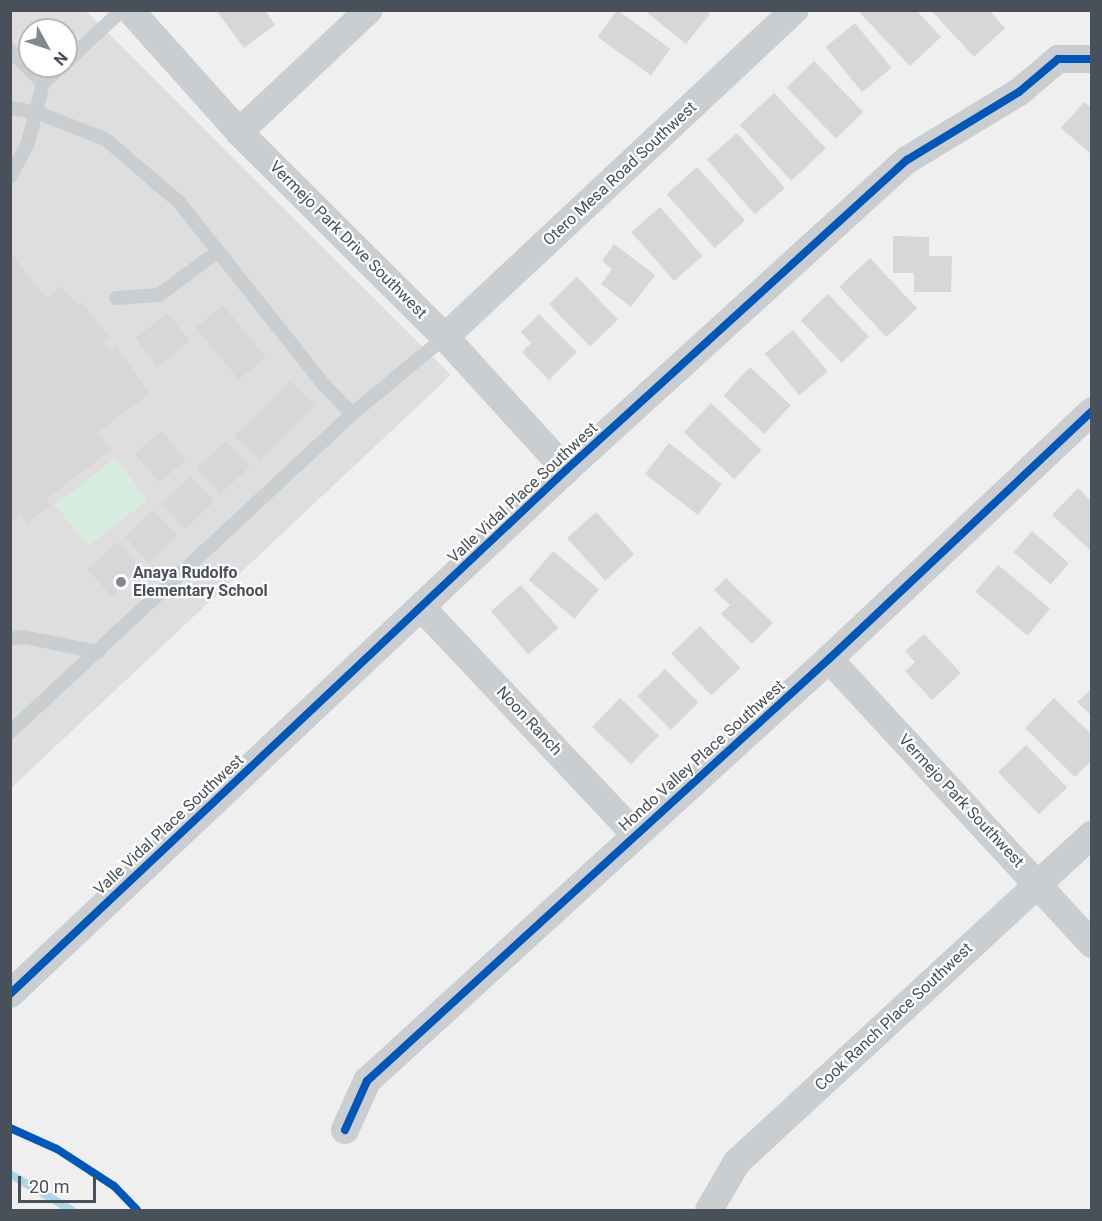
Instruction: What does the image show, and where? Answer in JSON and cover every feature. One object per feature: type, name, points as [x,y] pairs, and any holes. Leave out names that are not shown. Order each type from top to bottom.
[{"type":"street","name":"Vermejo Park Drive Southwest","points":[[130,10],[239,132],[445,337],[566,470]]},
{"type":"street","points":[[239,132],[369,10]]},
{"type":"street","name":"Otero Mesa Road Southwest","points":[[445,337],[795,10]]},
{"type":"street","name":"Valle Vidal Place Southwest","points":[[10,994],[566,470],[907,160],[1019,92],[1058,59],[1088,58]]},
{"type":"street","name":"Hondo Valley Place Southwest","points":[[345,1130],[367,1081],[829,659],[1092,411]]},
{"type":"street","name":"Noon Ranch","points":[[422,608],[635,834]]},
{"type":"street","name":"Vermejo Park Southwest","points":[[829,659],[1092,944]]},
{"type":"street","name":"Cook Ranch Place Southwest","points":[[709,1210],[737,1162],[1092,834]]},
{"type":"lane","points":[[78,51],[122,10]]},
{"type":"lane","points":[[10,50],[43,83]]},
{"type":"lane","points":[[10,177],[27,145],[43,83],[49,78]]},
{"type":"lane","points":[[10,108],[36,112],[105,139],[179,202],[216,253],[352,414]]},
{"type":"lane","points":[[116,298],[159,295],[216,253]]},
{"type":"lane","points":[[10,732],[352,414],[445,337]]},
{"type":"lane","points":[[10,639],[24,637],[98,652]]},
{"type":"shaded area","name":"Anaya Rudolfo Elementary School","points":[[11,11],[86,11],[451,375],[11,788]]},
{"type":"green space","points":[[115,458],[148,500],[88,547],[55,505]]},
{"type":"building","points":[[216,10],[265,10],[275,25],[244,48]]},
{"type":"building","points":[[617,10],[670,49],[651,75],[598,37]]},
{"type":"building","points":[[644,10],[706,10],[710,14],[686,44]]},
{"type":"building","points":[[863,10],[916,10],[941,37],[910,66],[860,13]]},
{"type":"building","points":[[931,10],[989,10],[1005,28],[974,57]]},
{"type":"building","points":[[855,23],[892,68],[862,92],[825,47]]},
{"type":"building","points":[[814,61],[863,112],[836,138],[787,87]]},
{"type":"building","points":[[774,93],[826,149],[791,181],[740,125]]},
{"type":"building","points":[[1084,102],[1092,108],[1092,155],[1061,128]]},
{"type":"building","points":[[737,133],[785,188],[755,214],[707,159]]},
{"type":"building","points":[[697,167],[745,221],[715,248],[667,194]]},
{"type":"building","points":[[660,207],[703,256],[674,281],[631,232]]},
{"type":"building","points":[[893,236],[929,237],[929,256],[952,256],[951,292],[914,292],[914,273],[893,273]]},
{"type":"building","points":[[614,244],[655,275],[631,307],[601,284],[612,269],[602,261]]},
{"type":"building","points":[[10,252],[46,298],[62,286],[77,306],[82,302],[110,338],[104,342],[110,350],[116,347],[150,393],[98,432],[111,450],[46,499],[51,505],[27,523],[21,515],[10,522]]},
{"type":"building","points":[[870,258],[917,308],[886,337],[839,287]]},
{"type":"building","points":[[577,277],[618,319],[590,347],[549,304]]},
{"type":"building","points":[[828,294],[869,336],[842,363],[801,320]]},
{"type":"building","points":[[223,305],[266,358],[239,380],[196,327]]},
{"type":"building","points":[[168,313],[190,342],[157,366],[135,338]]},
{"type":"building","points":[[539,314],[577,352],[549,380],[522,352],[531,343],[521,332]]},
{"type":"building","points":[[793,330],[828,371],[799,395],[765,354]]},
{"type":"building","points":[[750,367],[791,405],[764,434],[723,396]]},
{"type":"building","points":[[290,381],[315,406],[260,461],[235,436]]},
{"type":"building","points":[[711,403],[761,450],[734,479],[684,432]]},
{"type":"building","points":[[162,431],[186,461],[159,483],[135,453]]},
{"type":"building","points":[[226,441],[250,467],[221,494],[197,468]]},
{"type":"building","points":[[669,443],[722,484],[698,515],[645,474]]},
{"type":"building","points":[[190,476],[214,501],[186,529],[161,504]]},
{"type":"building","points":[[1078,488],[1092,502],[1092,552],[1052,515]]},
{"type":"building","points":[[153,510],[177,535],[149,562],[125,537]]},
{"type":"building","points":[[596,512],[634,554],[605,580],[567,538]]},
{"type":"building","points":[[1032,531],[1069,563],[1051,584],[1014,552]]},
{"type":"building","points":[[118,542],[142,569],[112,596],[88,569]]},
{"type":"building","points":[[553,551],[599,590],[575,619],[529,580]]},
{"type":"building","points":[[998,565],[1050,609],[1028,636],[976,592]]},
{"type":"building","points":[[726,578],[773,623],[752,644],[721,614],[730,605],[714,590]]},
{"type":"building","points":[[521,585],[558,628],[528,654],[491,611]]},
{"type":"building","points":[[700,626],[740,668],[712,696],[671,654]]},
{"type":"building","points":[[924,634],[961,673],[932,700],[905,671],[915,662],[905,651]]},
{"type":"building","points":[[665,669],[698,702],[671,730],[637,697]]},
{"type":"building","points":[[1092,688],[1092,716],[1077,702]]},
{"type":"building","points":[[620,698],[659,736],[631,764],[592,727]]},
{"type":"building","points":[[1054,698],[1092,735],[1092,760],[1075,777],[1025,728]]},
{"type":"building","points":[[1026,745],[1067,787],[1039,815],[998,772]]},
{"type":"waterway","points":[[10,1174],[71,1210]]},
{"type":"cycle path","points":[[10,994],[566,470],[907,160],[1019,92],[1058,59],[1092,59]]},
{"type":"cycle path","points":[[345,1130],[367,1081],[829,659],[1092,411]]},
{"type":"cycle path","points":[[10,1128],[57,1149],[114,1186],[137,1210]]},
{"type":"place","name":"Anaya Rudolfo Elementary School","points":[[121,582]]}]
